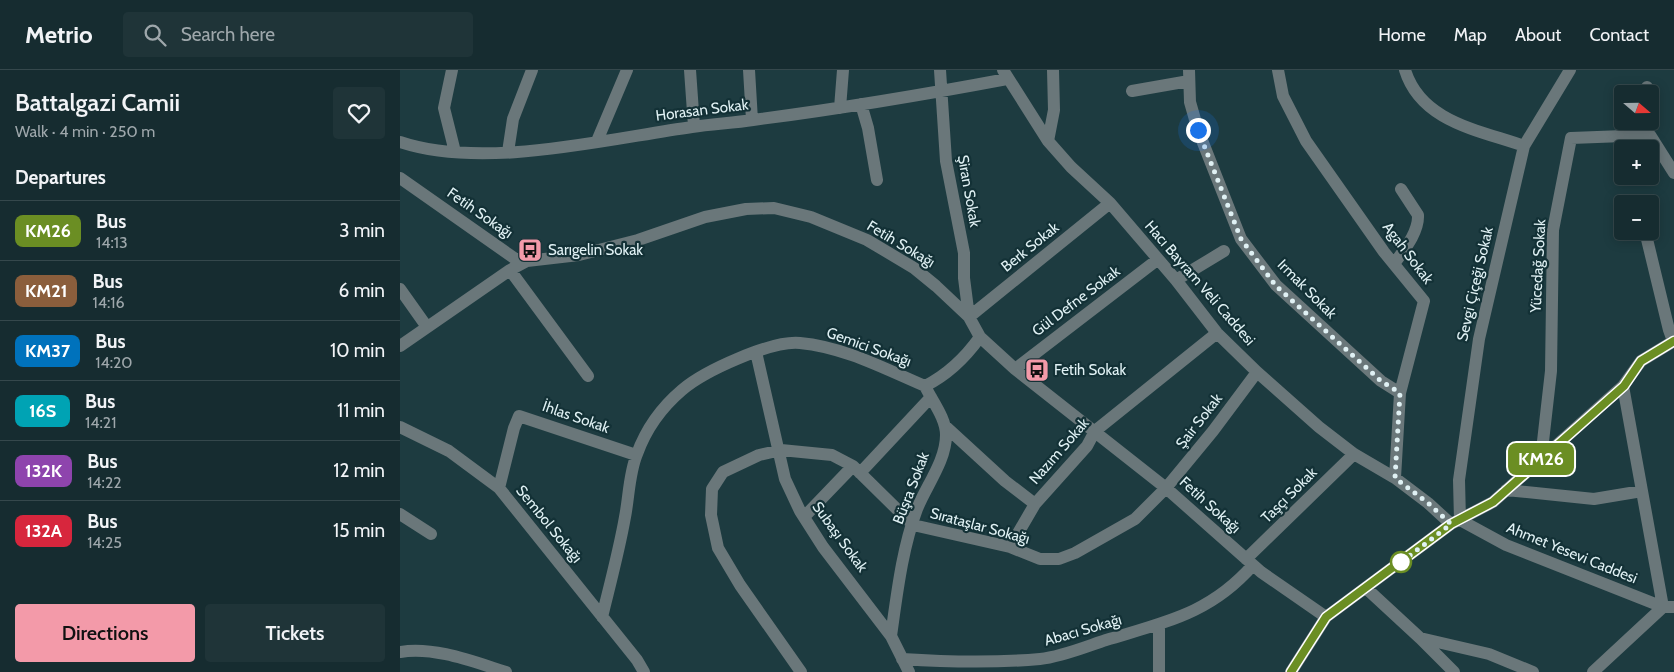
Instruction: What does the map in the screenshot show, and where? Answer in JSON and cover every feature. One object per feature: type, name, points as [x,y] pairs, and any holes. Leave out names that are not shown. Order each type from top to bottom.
[{"type":"street","points":[[452,70],[444,108],[456,152]]},
{"type":"street","points":[[508,152],[513,119],[532,70]]},
{"type":"street","points":[[597,141],[627,70]]},
{"type":"street","points":[[690,70],[694,126]]},
{"type":"street","points":[[749,70],[752,120]]},
{"type":"street","points":[[840,108],[843,70]]},
{"type":"street","name":"Şiran Sokak","points":[[940,70],[946,161],[964,253],[964,278],[969,317]]},
{"type":"street","points":[[1048,141],[1054,110],[1053,70]]},
{"type":"street","name":"Agah Sokak","points":[[1278,70],[1283,96],[1306,141],[1394,264],[1424,301],[1400,393],[1395,478]]},
{"type":"street","points":[[1406,70],[1417,95],[1429,108],[1444,118],[1524,146]]},
{"type":"street","name":"Sevgi Çiçeği Sokak","points":[[1456,522],[1459,480],[1479,339],[1524,146],[1565,72]]},
{"type":"street","name":"Horasan Sokak","points":[[400,142],[420,149],[456,152],[508,152],[840,108],[942,91],[1005,74]]},
{"type":"street","name":"Hacı Bayram Veli Caddesi","points":[[1005,74],[1048,141],[1071,167],[1110,203],[1176,280],[1217,333],[1256,372],[1319,427],[1354,454],[1395,478],[1456,522]]},
{"type":"street","points":[[1132,91],[1189,76]]},
{"type":"street","name":"Irmak Sokak","points":[[1189,76],[1190,102],[1198,130],[1241,239],[1276,286],[1381,381],[1400,393]]},
{"type":"street","points":[[861,104],[868,128],[877,180]]},
{"type":"street","points":[[1645,130],[1645,135],[1650,135],[1672,165]]},
{"type":"street","name":"Yücedağ Sokak","points":[[1541,459],[1551,371],[1553,230],[1571,138],[1645,135]]},
{"type":"street","name":"Fetih Sokağı","points":[[400,178],[514,258],[527,261],[579,255],[638,240],[705,217],[746,209],[774,208],[811,217],[867,240],[914,268],[969,317],[980,337],[1015,369],[1166,488],[1250,562],[1326,617]]},
{"type":"street","points":[[1394,264],[1409,241],[1418,219],[1418,215],[1401,189]]},
{"type":"street","name":"Berk Sokak","points":[[969,317],[1110,203]]},
{"type":"street","points":[[1295,670],[1326,617],[1367,589],[1456,522],[1493,502],[1624,386],[1641,361],[1674,341],[1668,330],[1647,240]]},
{"type":"street","points":[[1176,280],[1224,251]]},
{"type":"street","name":"Gül Defne Sokak","points":[[1015,369],[1157,260]]},
{"type":"street","points":[[400,346],[510,270],[527,261]]},
{"type":"street","points":[[510,270],[588,376]]},
{"type":"street","points":[[400,289],[427,328]]},
{"type":"street","name":"Nazım Sokak","points":[[1010,547],[1035,504],[1087,446],[1096,431],[1217,333]]},
{"type":"street","points":[[804,517],[856,470],[942,377],[969,352],[980,337]]},
{"type":"street","name":"Gemici Sokağı","points":[[602,617],[625,520],[636,455],[655,419],[683,389],[719,369],[756,352],[798,343],[822,346],[875,364],[928,392]]},
{"type":"street","name":"Subaşı Sokak","points":[[756,352],[777,451],[785,479],[804,517],[822,546],[859,591],[891,636],[909,672]]},
{"type":"street","name":"Şair Sokak","points":[[1166,488],[1213,431],[1256,372]]},
{"type":"street","points":[[1593,672],[1668,607],[1642,491],[1624,386]]},
{"type":"street","points":[[928,392],[945,426],[1005,481],[1035,504]]},
{"type":"street","name":"İhlas Sokak","points":[[499,488],[514,428],[519,416],[636,455]]},
{"type":"street","name":"Büşra Sokak","points":[[891,636],[897,594],[913,525],[917,510],[942,453],[946,437],[945,426]]},
{"type":"street","name":"Sembol Sokağı","points":[[400,427],[449,451],[499,488],[637,660],[644,672]]},
{"type":"street","name":"Sırataşlar Sokağı","points":[[801,672],[740,585],[718,548],[711,515],[712,489],[723,472],[759,455],[777,451],[804,451],[832,455],[856,470],[913,525],[1010,547],[1040,559],[1059,559],[1075,553],[1135,519],[1166,488]]},
{"type":"street","name":"Taşçı Sokak","points":[[1250,562],[1354,454]]},
{"type":"street","points":[[1506,490],[1594,499],[1642,491]]},
{"type":"street","points":[[400,514],[431,534]]},
{"type":"street","name":"Ahmet Yesevi Caddesi","points":[[1456,522],[1506,545],[1668,607]]},
{"type":"street","name":"Abacı Sokağı","points":[[902,659],[955,663],[1042,659],[1189,614],[1235,585],[1250,562]]},
{"type":"street","points":[[1367,589],[1454,672]]},
{"type":"street","points":[[1159,624],[1160,672]]},
{"type":"street","points":[[1420,638],[1489,654],[1533,672]]},
{"type":"street","points":[[400,652],[412,650],[432,653],[506,672]]},
{"type":"bus line","name":"KM26","points":[[1291,672],[1326,617],[1367,589],[1451,524],[1493,502],[1624,386],[1641,361],[1674,341]]},
{"type":"place","name":"Sarıgelin Sokak","points":[[530,250]]},
{"type":"place","name":"Fetih Sokak","points":[[1037,370]]},
{"type":"route","points":[[1198,130],[1241,239],[1276,286],[1381,381],[1400,393],[1395,478],[1428,503],[1451,524],[1395,567],[1401,562]]}]
